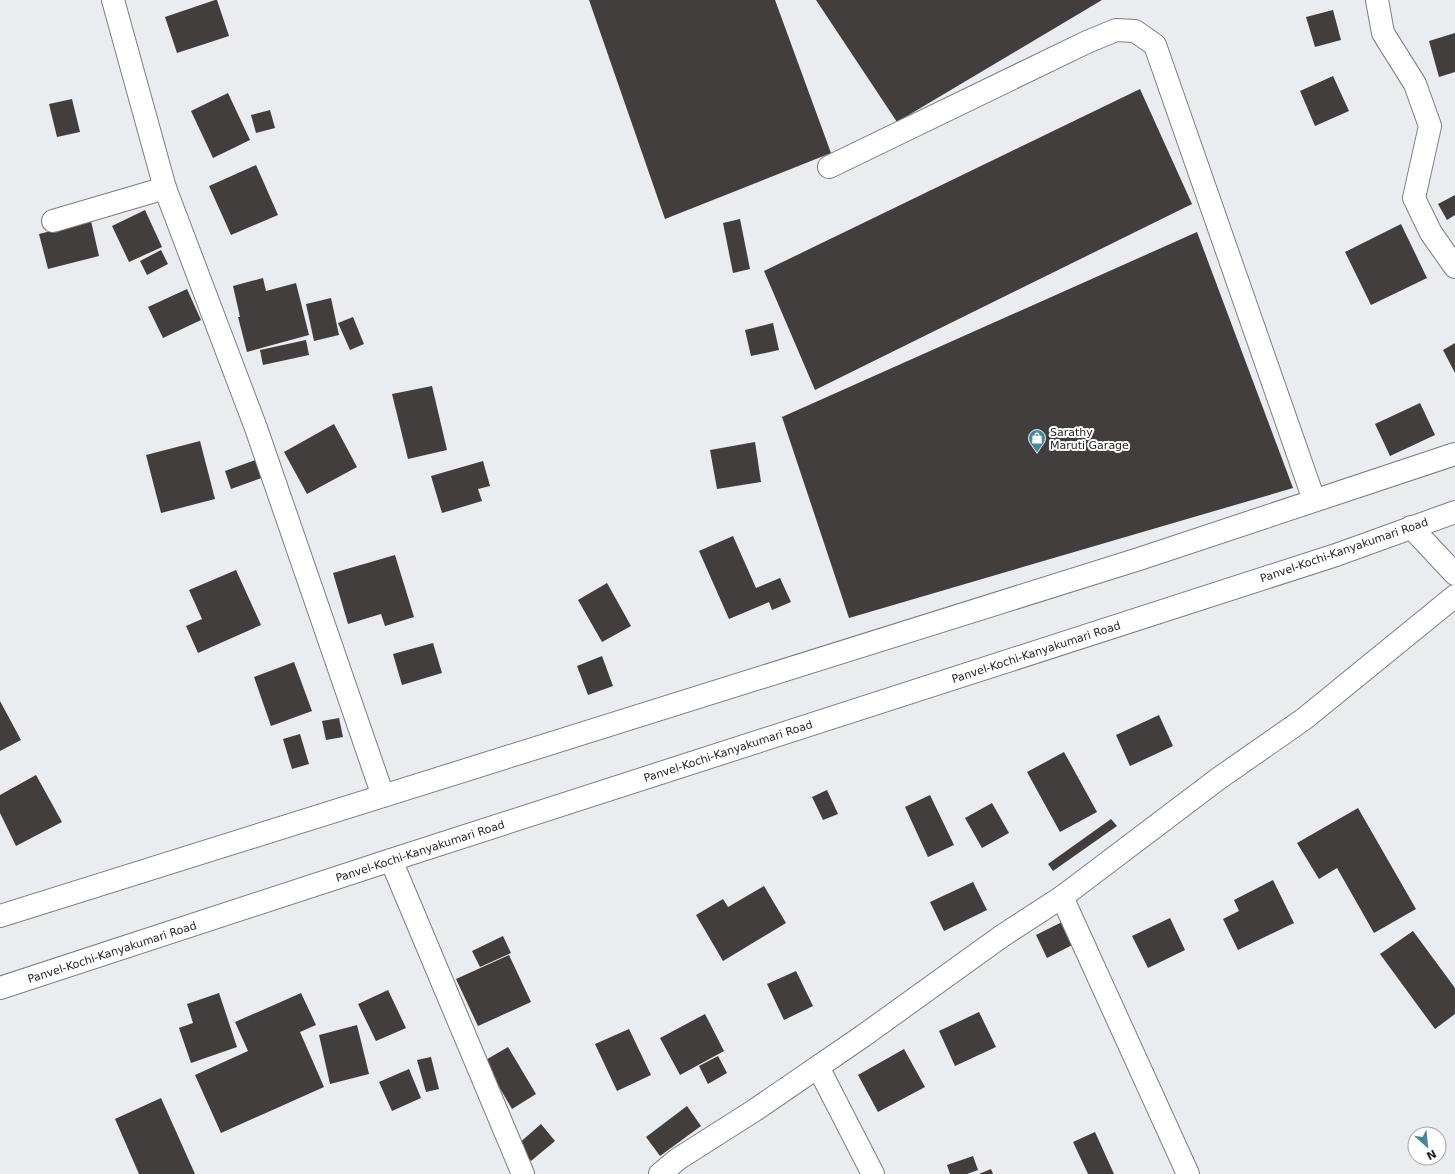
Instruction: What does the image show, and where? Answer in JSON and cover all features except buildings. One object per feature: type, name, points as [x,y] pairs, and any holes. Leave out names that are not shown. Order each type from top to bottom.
[{"type":"main road","points":[[113,0],[165,188],[256,428],[383,796]]},
{"type":"main road","points":[[1378,0],[1383,33],[1415,84],[1430,126],[1414,198],[1431,233],[1455,268]]},
{"type":"main road","points":[[830,167],[1087,42],[1116,30],[1135,31],[1154,45],[1314,500]]},
{"type":"main road","points":[[53,221],[165,188]]},
{"type":"main road","points":[[0,916],[1131,561],[1455,454]]},
{"type":"main road","name":"Panvel-Kochi-Kanyakumari Road","points":[[0,988],[391,860],[1336,555],[1455,512]]},
{"type":"main road","points":[[1411,527],[1455,574]]},
{"type":"main road","points":[[660,1174],[678,1159],[755,1110],[863,1036],[1002,936],[1062,897],[1218,779],[1304,719],[1455,596]]},
{"type":"main road","points":[[391,860],[523,1174]]},
{"type":"main road","points":[[1062,897],[1188,1174]]},
{"type":"main road","points":[[818,1067],[873,1174]]},
{"type":"place","name":"Sarathy Maruti Garage","points":[[1037,453]]}]
